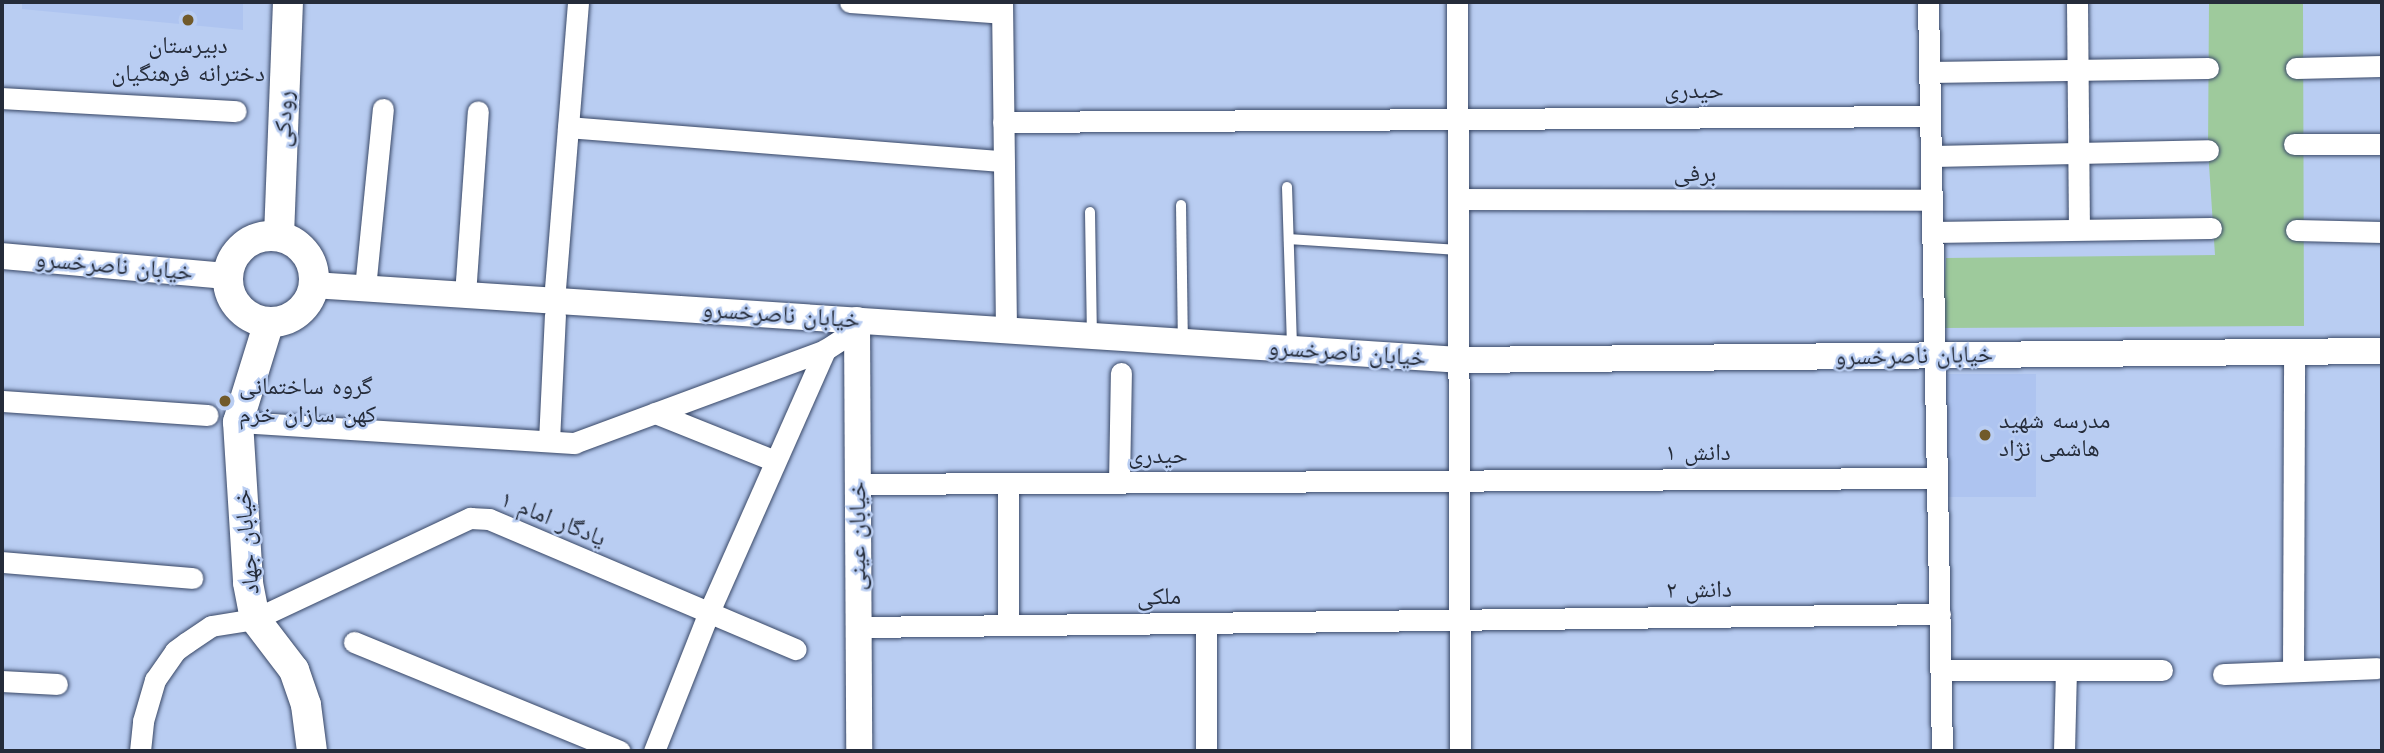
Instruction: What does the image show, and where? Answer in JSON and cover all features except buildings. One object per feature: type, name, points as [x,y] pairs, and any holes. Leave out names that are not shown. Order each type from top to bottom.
[{"type":"main road","name":"رودکی","points":[[279,236],[288,2]]},
{"type":"main road","points":[[279,236],[291,241],[309,259],[313,285],[310,297],[293,316],[269,322],[255,319],[234,302],[227,276],[230,261],[250,240],[279,236]]},
{"type":"main road","name":"خیابان جهاد","points":[[269,322],[238,422],[248,583],[254,619],[294,670],[306,705],[312,751]]},
{"type":"street","points":[[549,441],[555,308],[578,2]]},
{"type":"street","points":[[850,2],[1002,8],[1006,330]]},
{"type":"street","points":[[1457,2],[1460,751]]},
{"type":"street","points":[[1928,2],[1942,751]]},
{"type":"street","points":[[2077,2],[2079,229]]},
{"type":"street","points":[[2296,68],[2382,66]]},
{"type":"street","points":[[1929,72],[2208,68]]},
{"type":"street","points":[[2,98],[236,111]]},
{"type":"street","points":[[365,288],[383,109]]},
{"type":"street","points":[[466,295],[478,111]]},
{"type":"street","name":"حیدری","points":[[1003,122],[1930,116]]},
{"type":"street","points":[[568,127],[1004,161]]},
{"type":"street","points":[[2294,144],[2382,144]]},
{"type":"street","points":[[1933,156],[2208,150]]},
{"type":"street","name":"برفی","points":[[1458,200],[1932,200]]},
{"type":"street","points":[[1932,232],[2211,228]]},
{"type":"street","points":[[2296,230],[2382,232]]},
{"type":"street","name":"خیابان ناصرخسرو","points":[[2,256],[227,276]]},
{"type":"street","name":"خیابان ناصرخسرو","points":[[313,285],[466,295],[555,308],[1006,330],[1459,360],[2382,351]]},
{"type":"street","points":[[238,422],[574,443],[825,350],[857,324]]},
{"type":"street","name":"خیابان عینی","points":[[857,324],[859,751]]},
{"type":"street","points":[[654,751],[709,612],[825,350]]},
{"type":"street","points":[[2293,671],[2294,352]]},
{"type":"street","points":[[1119,483],[1121,373]]},
{"type":"street","points":[[2,401],[208,415]]},
{"type":"street","points":[[655,413],[775,461]]},
{"type":"street","name":"دانش ۱","points":[[1459,481],[1937,478]]},
{"type":"street","name":"حیدری","points":[[858,484],[1459,481]]},
{"type":"street","points":[[1008,484],[1008,625]]},
{"type":"street","name":"یادگار امام ۱","points":[[140,751],[143,721],[155,680],[175,651],[211,626],[254,619],[470,518],[489,519],[796,649]]},
{"type":"street","points":[[2,562],[192,578]]},
{"type":"street","name":"دانش ۲","points":[[1460,620],[1940,614]]},
{"type":"street","name":"ملکی","points":[[859,627],[1460,620]]},
{"type":"street","points":[[1206,623],[1206,751]]},
{"type":"street","points":[[354,642],[620,751]]},
{"type":"street","points":[[2222,674],[2377,668]]},
{"type":"street","points":[[1941,670],[2162,670]]},
{"type":"street","points":[[2064,751],[2066,671]]},
{"type":"street","points":[[2,681],[57,684]]},
{"type":"lane","points":[[1287,187],[1292,349]]},
{"type":"lane","points":[[1181,205],[1183,342]]},
{"type":"lane","points":[[1090,212],[1092,336]]},
{"type":"lane","points":[[1289,239],[1458,250]]},
{"type":"shaded area","name":"دبیرستان دخترانه فرهنگیان","points":[[22,2],[243,2],[243,30],[22,9]]},
{"type":"shaded area","name":"مدرسه شهید ه‍اشمی نژاد","points":[[1934,374],[2036,374],[2036,497],[1934,497]]},
{"type":"green space","points":[[2209,2],[2303,2],[2304,326],[1942,328],[1946,258],[2215,255],[2208,150]]},
{"type":"place","name":"دبیرستان دخترانه فرهنگیان","points":[[188,20]]},
{"type":"place","name":"گروه ساختمانی کهن سازان خرم","points":[[225,401]]},
{"type":"place","name":"مدرسه شهید ه‍اشمی نژاد","points":[[1985,435]]}]
